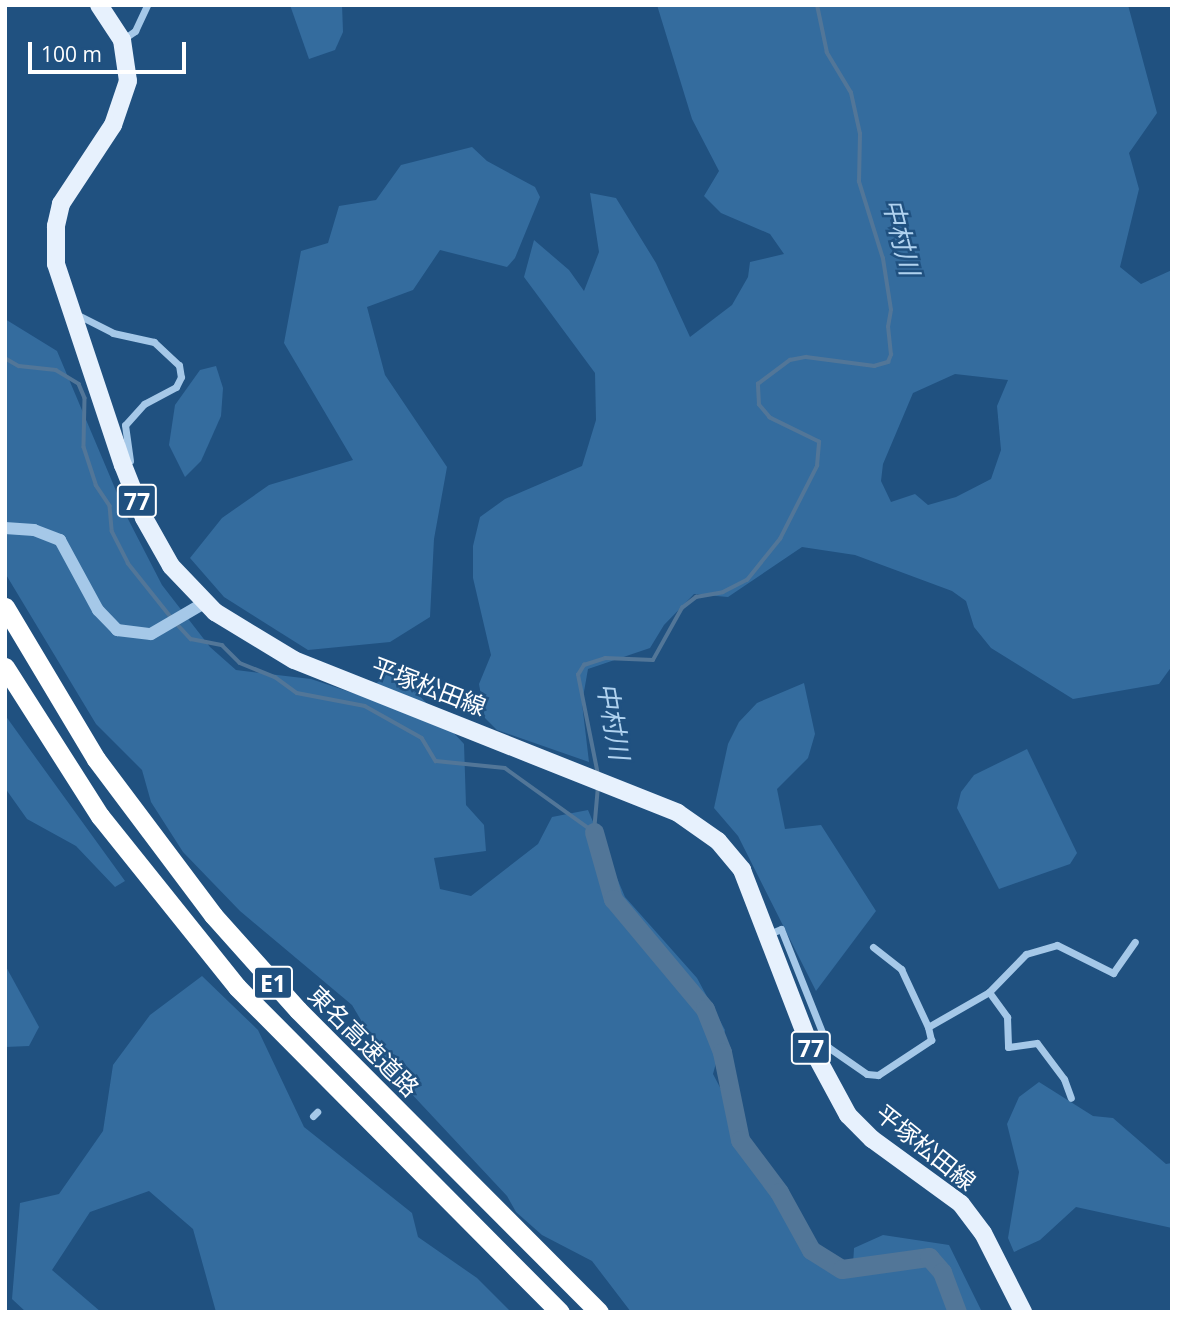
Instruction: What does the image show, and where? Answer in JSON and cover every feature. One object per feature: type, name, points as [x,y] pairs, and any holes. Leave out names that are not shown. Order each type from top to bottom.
[{"type":"highway","name":"東名高速道路","points":[[5,607],[96,759],[213,915],[298,1010],[599,1312]]},
{"type":"highway","name":"E1","points":[[5,667],[107,825],[237,987],[560,1312]]},
{"type":"main road","name":"平塚松田線","points":[[99,5],[122,40],[129,68],[120,113],[68,190],[56,226],[56,264],[69,309],[144,518],[172,566],[201,605],[294,660],[678,813],[718,841],[742,870],[808,1041],[848,1115],[873,1139],[961,1204],[983,1233],[1023,1312]]},
{"type":"street","points":[[122,40],[135,31],[147,5]]},
{"type":"street","points":[[69,309],[113,334],[154,342],[179,365],[181,377],[176,387],[144,404],[125,425],[133,486],[144,518]]},
{"type":"street","points":[[5,528],[34,530],[60,540],[98,610],[117,630],[151,634],[201,605]]},
{"type":"street","points":[[768,934],[781,929],[828,1046],[867,1073],[888,1072],[931,1040],[928,1027],[901,969],[873,947]]},
{"type":"street","points":[[928,1027],[989,992],[1010,974],[1018,960],[1034,950],[1057,945],[1070,949],[1113,973],[1135,942]]},
{"type":"street","points":[[989,992],[1007,1017],[1009,1047],[1037,1043],[1064,1079],[1071,1098]]},
{"type":"shaded area","points":[[290,5],[342,5],[343,32],[335,50],[309,59]]},
{"type":"shaded area","points":[[657,5],[1128,5],[1157,113],[1129,153],[1139,189],[1120,267],[1141,284],[1172,270],[1172,666],[1159,684],[1073,699],[991,648],[974,627],[966,601],[952,591],[855,555],[802,547],[728,597],[694,594],[664,625],[650,648],[588,669],[582,703],[589,762],[497,730],[485,718],[479,684],[491,655],[473,578],[473,546],[480,517],[505,499],[582,466],[596,420],[595,373],[524,277],[534,240],[569,270],[584,291],[599,252],[590,193],[616,198],[656,263],[690,337],[732,305],[748,277],[750,262],[784,254],[770,234],[721,213],[704,196],[719,171],[692,119]],"holes":[[[955,374],[1008,380],[997,406],[1001,450],[991,479],[956,497],[928,505],[915,494],[891,502],[881,481],[883,464],[913,393]]]},
{"type":"shaded area","points":[[472,147],[487,161],[535,187],[540,197],[515,258],[507,267],[440,250],[413,290],[367,307],[385,375],[447,467],[434,539],[430,617],[390,642],[308,650],[224,597],[190,558],[222,518],[269,485],[353,460],[284,343],[301,251],[328,243],[339,206],[376,200],[401,165]]},
{"type":"shaded area","points":[[5,319],[57,351],[128,519],[162,585],[210,647],[236,670],[311,679],[362,696],[394,668],[464,744],[466,805],[484,825],[486,851],[434,858],[440,889],[471,896],[538,844],[552,817],[588,810],[625,897],[697,978],[725,1030],[713,1074],[786,1214],[831,1267],[853,1265],[854,1248],[883,1235],[949,1245],[982,1312],[631,1312],[592,1261],[542,1235],[516,1212],[507,1196],[393,1074],[352,1005],[240,911],[183,852],[151,802],[142,770],[96,724],[5,573]]},
{"type":"shaded area","points":[[216,366],[223,388],[221,416],[201,461],[185,477],[169,445],[175,405],[200,370]]},
{"type":"shaded area","points":[[804,683],[815,734],[808,758],[777,789],[785,829],[821,825],[876,911],[816,991],[738,836],[714,808],[728,744],[739,722],[757,703]]},
{"type":"shaded area","points":[[5,715],[125,881],[115,887],[76,846],[27,819],[5,788]]},
{"type":"shaded area","points":[[1027,749],[1077,853],[1070,864],[999,889],[957,808],[961,792],[974,775]]},
{"type":"shaded area","points":[[5,965],[39,1027],[29,1046],[5,1047]]},
{"type":"shaded area","points":[[202,976],[258,1030],[304,1127],[412,1213],[418,1237],[477,1278],[511,1312],[216,1312],[193,1229],[149,1191],[90,1212],[52,1270],[101,1312],[26,1312],[12,1299],[20,1203],[59,1194],[103,1131],[113,1065],[150,1015]]},
{"type":"shaded area","points":[[1039,1082],[1093,1116],[1113,1118],[1166,1164],[1172,1163],[1172,1228],[1076,1207],[1040,1240],[1014,1252],[1008,1238],[1019,1172],[1007,1124],[1019,1097]]},
{"type":"waterway","name":"中村川","points":[[598,775],[578,675],[584,665],[605,658],[653,660],[682,608],[696,597],[723,592],[747,580],[780,539],[817,466],[819,442],[770,418],[759,405],[758,384],[790,360],[806,357],[874,366],[888,362],[891,355],[888,327],[891,310],[883,259],[859,182],[860,134],[851,93],[827,53],[817,5]]},
{"type":"waterway","points":[[5,358],[19,366],[56,370],[79,384],[85,398],[84,447],[96,485],[110,506],[112,531],[128,563],[171,617]]},
{"type":"waterway","points":[[176,623],[191,639],[222,645],[240,663],[275,677],[297,693],[365,706],[422,738],[436,761],[505,768],[594,832],[598,786]]},
{"type":"waterway","name":"中村川","points":[[594,832],[613,899],[705,1009],[722,1052],[740,1140],[779,1192],[811,1250],[842,1269],[929,1257],[942,1272],[957,1312]]}]
